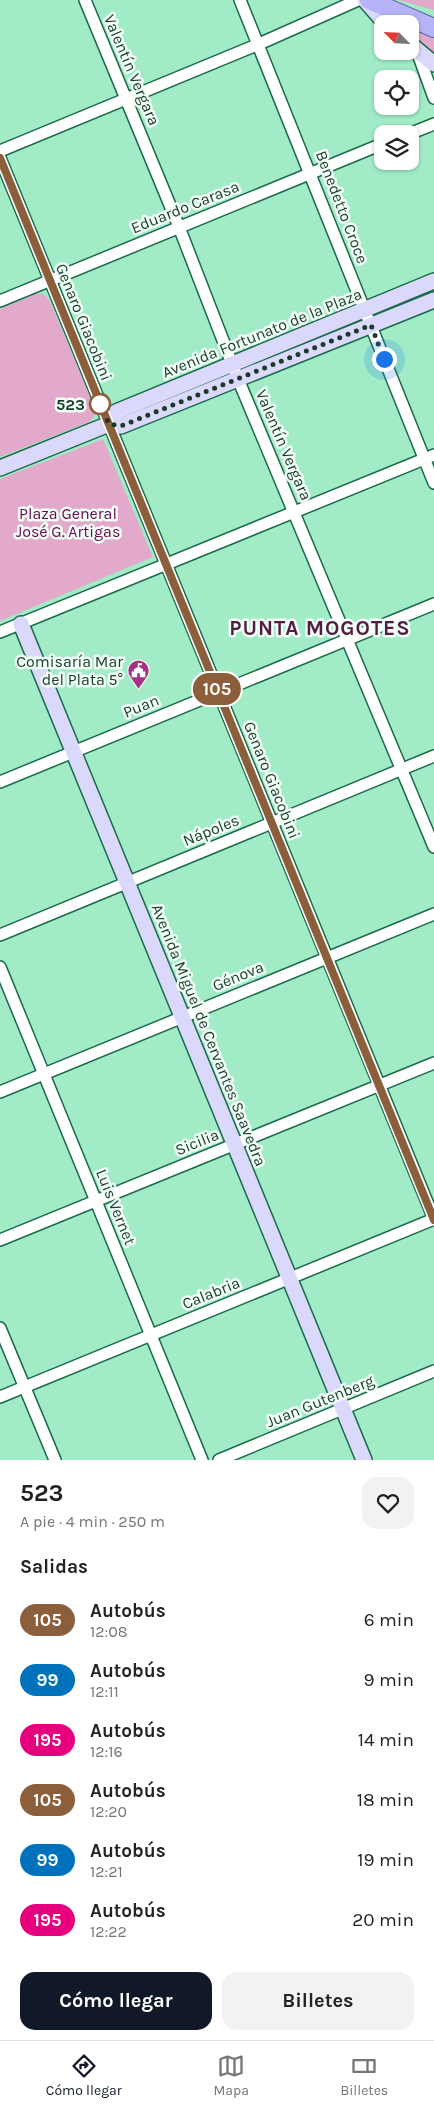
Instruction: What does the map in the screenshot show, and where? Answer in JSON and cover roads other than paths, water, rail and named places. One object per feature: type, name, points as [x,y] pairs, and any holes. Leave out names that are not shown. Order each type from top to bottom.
[{"type":"main road","points":[[369,0],[389,15]]},
{"type":"main road","points":[[412,15],[434,14]]},
{"type":"main road","points":[[419,24],[434,28]]},
{"type":"street","name":"Valentín Vergara","points":[[85,0],[179,227],[238,379],[434,847]]},
{"type":"street","name":"Benedetto Croce","points":[[240,0],[311,173],[364,310],[429,457],[434,483]]},
{"type":"street","points":[[0,151],[259,44],[358,0]]},
{"type":"street","points":[[365,0],[388,15]]},
{"type":"street","points":[[419,51],[434,64]]},
{"type":"street","points":[[419,60],[434,98]]},
{"type":"street","points":[[419,130],[434,124]]},
{"type":"street","name":"Eduardo Carasa","points":[[0,301],[374,147]]},
{"type":"street","name":"Genaro Giacobini","points":[[0,158],[434,1219]]},
{"type":"street","name":"Avenida Fortunato de la Plaza","points":[[109,424],[116,412],[434,281]]},
{"type":"street","name":"Avenida Fortunato de la Plaza","points":[[0,468],[109,424],[121,426],[434,300]]},
{"type":"street","points":[[0,632],[429,457]]},
{"type":"street","name":"Puan","points":[[0,782],[434,604]]},
{"type":"street","name":"Avenida Miguel de Cervantes Saavedra","points":[[21,624],[364,1460]]},
{"type":"street","name":"Nápoles","points":[[0,935],[434,756]]},
{"type":"street","name":"Génova","points":[[0,1092],[434,914]]},
{"type":"street","name":"Luis Vernet","points":[[0,968],[202,1460]]},
{"type":"street","name":"Sicilia","points":[[0,1240],[434,1063]]},
{"type":"street","name":"Calabria","points":[[0,1397],[434,1219]]},
{"type":"street","points":[[0,1328],[55,1460]]},
{"type":"street","name":"Juan Gutenberg","points":[[219,1460],[434,1371]]},
{"type":"place","name":"523","points":[[100,404]]},
{"type":"place","name":"Comisaría Mar del Plata 5°","points":[[139,689]]},
{"type":"district","name":"PUNTA MOGOTES","points":[[320,628]]},
{"type":"park label","name":"Plaza General José G. Artigas","points":[[68,522]]}]
